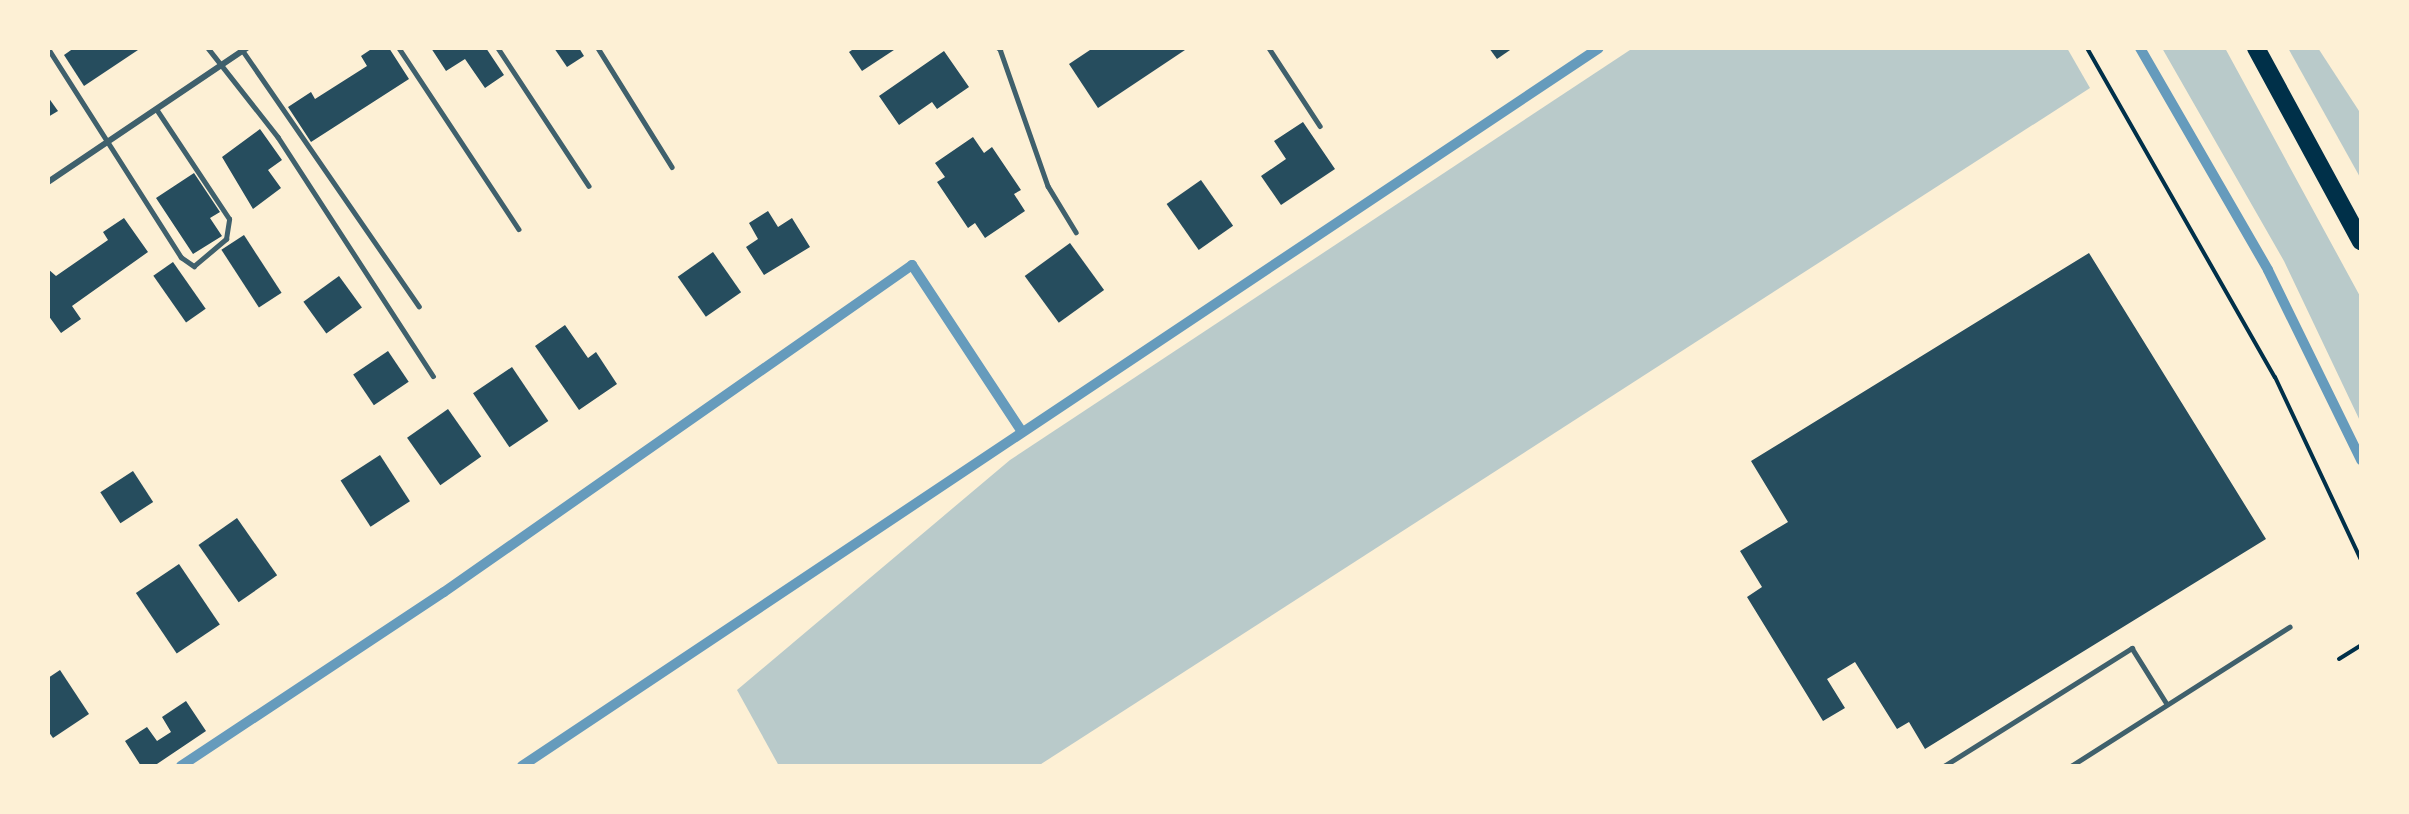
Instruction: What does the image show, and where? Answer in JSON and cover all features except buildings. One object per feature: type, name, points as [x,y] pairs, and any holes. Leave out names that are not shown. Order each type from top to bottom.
[{"type":"highway","points":[[2256,48],[2361,241]]},
{"type":"street","points":[[48,182],[245,50]]},
{"type":"lane","points":[[48,48],[181,257],[194,266],[204,261],[226,239],[229,219],[156,109]]},
{"type":"lane","points":[[208,48],[278,137],[433,376]]},
{"type":"lane","points":[[399,48],[519,229]]},
{"type":"lane","points":[[498,48],[589,186]]},
{"type":"lane","points":[[598,48],[672,166]]},
{"type":"lane","points":[[1000,48],[1048,186],[1076,232]]},
{"type":"lane","points":[[1269,48],[1320,126]]},
{"type":"lane","points":[[245,50],[419,306]]},
{"type":"lane","points":[[2071,766],[2289,627]]},
{"type":"lane","points":[[1944,766],[2132,648],[2167,704]]},
{"type":"path","points":[[2087,48],[2275,377],[2361,560]]},
{"type":"path","points":[[2339,659],[2361,645]]},
{"type":"shaded area","points":[[1633,48],[2067,48],[2090,88],[1038,766],[779,766],[737,690],[1010,460]]},
{"type":"shaded area","points":[[2162,48],[2225,48],[2361,298],[2361,423],[2284,261]]},
{"type":"shaded area","points":[[2288,48],[2318,48],[2361,114],[2361,179]]},
{"type":"waterway","points":[[522,766],[1599,48]]},
{"type":"waterway","points":[[2140,48],[2268,270],[2361,460]]},
{"type":"waterway","points":[[181,766],[444,592],[912,265],[1022,432]]}]
